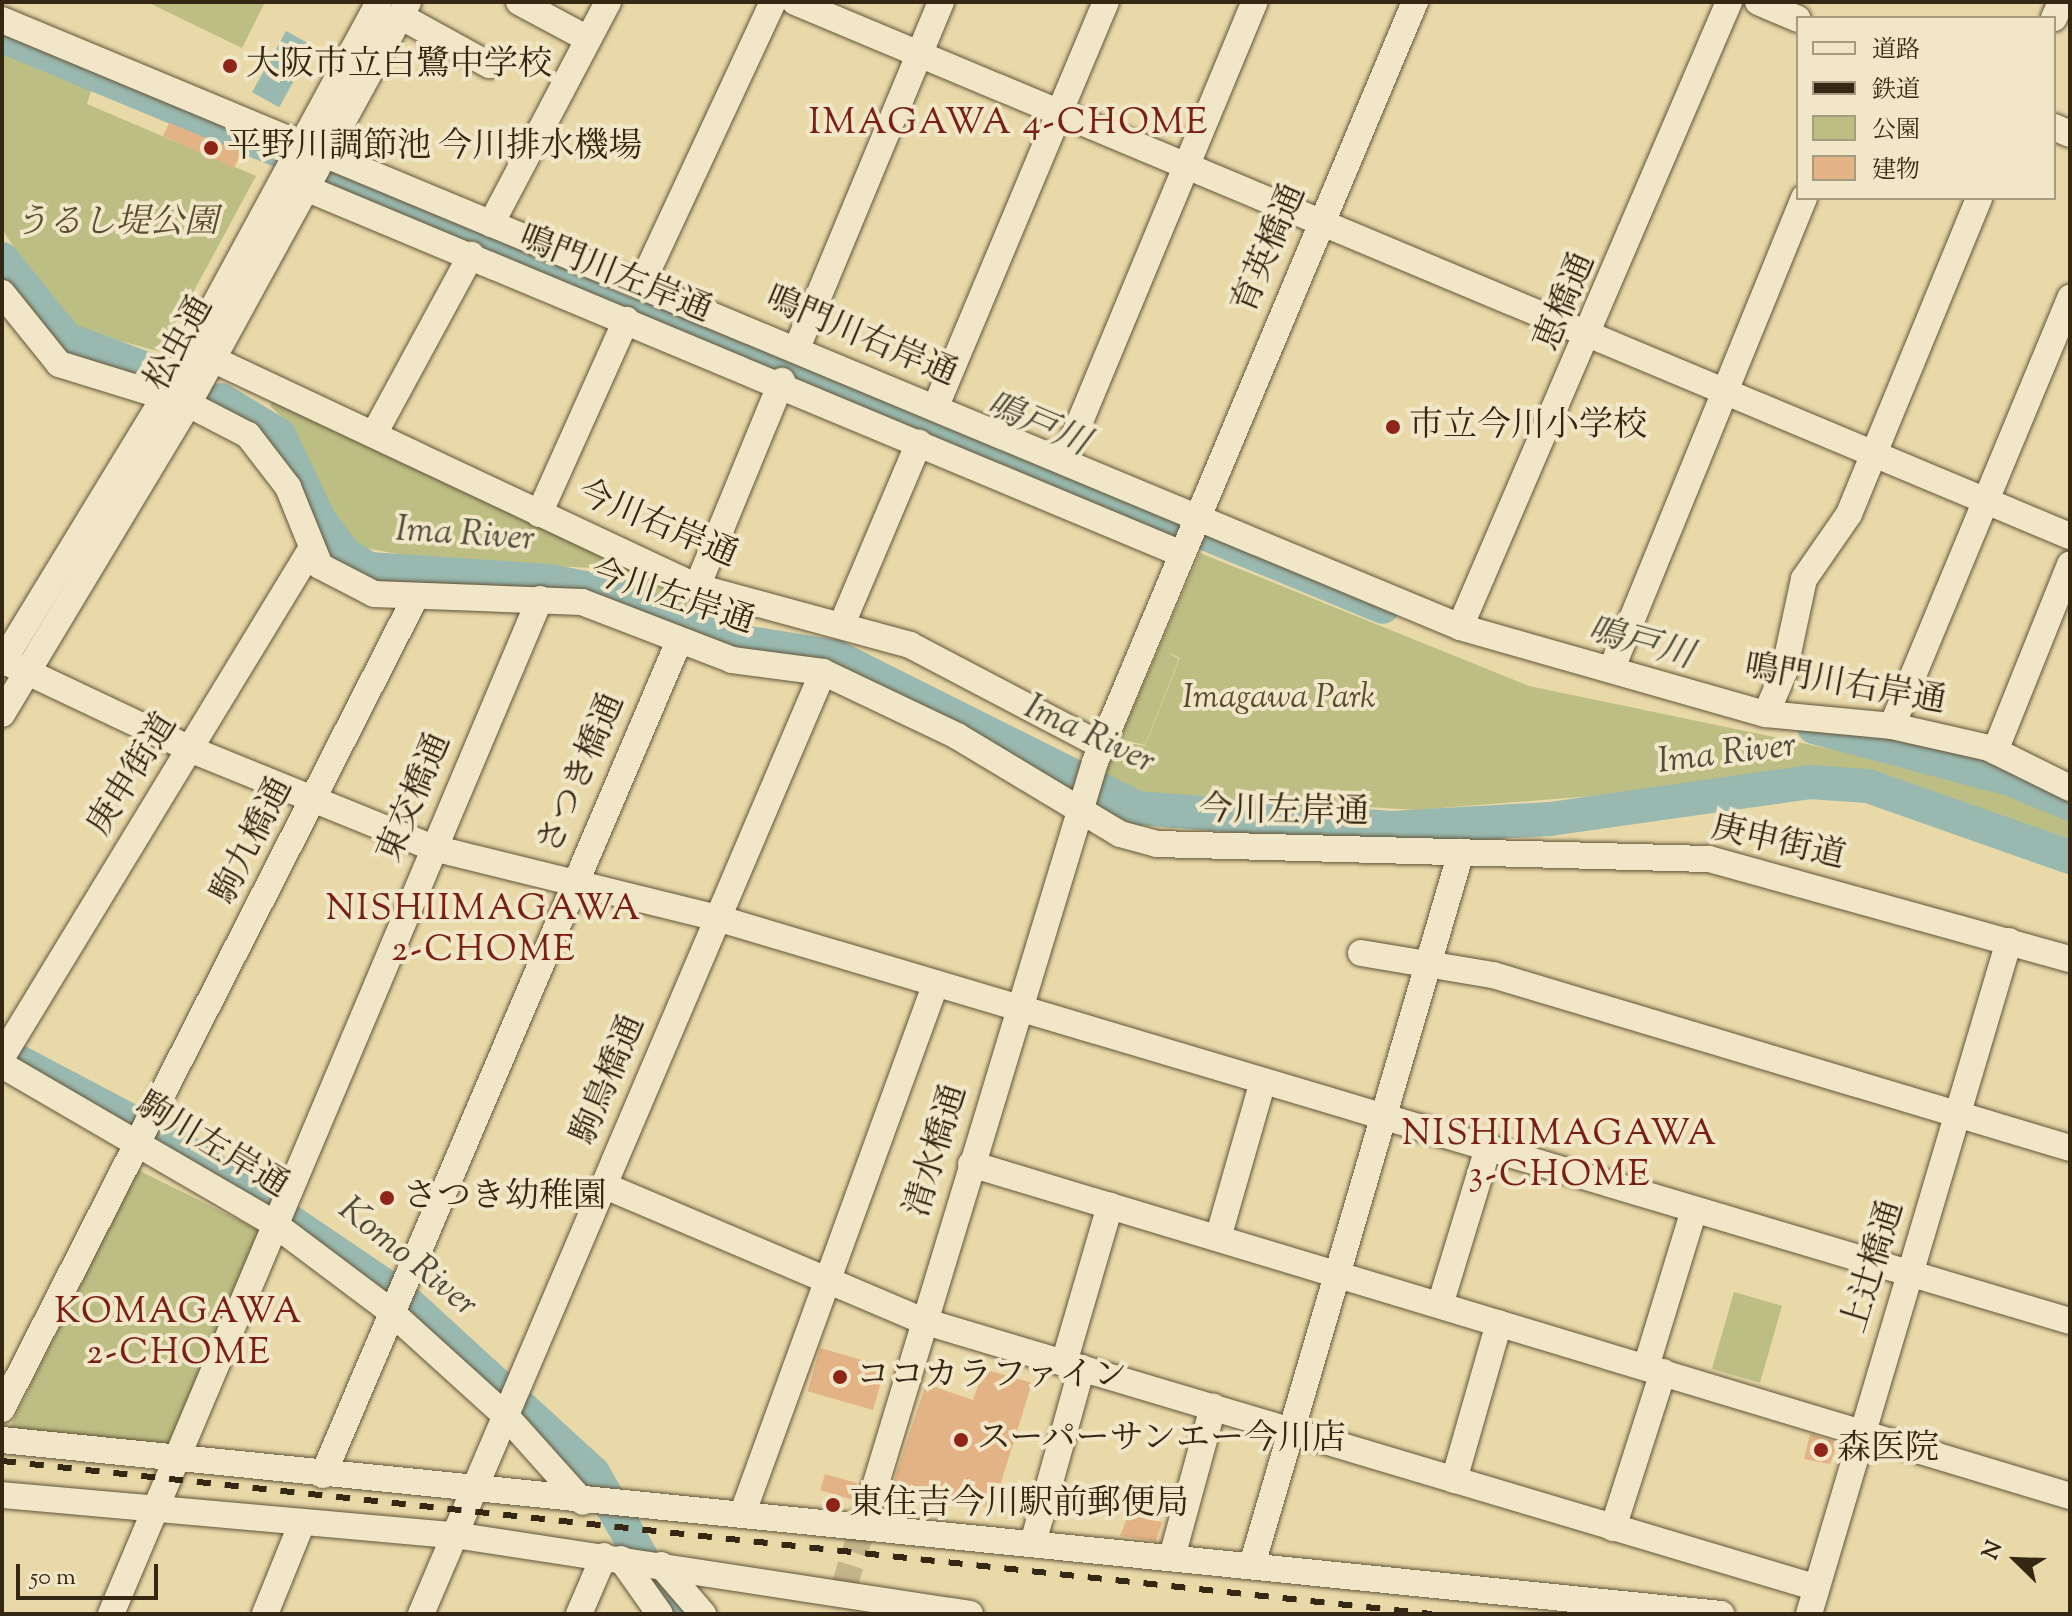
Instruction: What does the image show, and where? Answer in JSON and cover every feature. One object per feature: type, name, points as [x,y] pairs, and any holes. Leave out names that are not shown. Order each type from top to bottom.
[{"type":"street","points":[[519,2],[588,39]]},
{"type":"street","points":[[491,224],[608,2]]},
{"type":"street","points":[[641,285],[773,2]]},
{"type":"street","points":[[795,2],[1186,171],[1592,335],[2070,536]]},
{"type":"street","points":[[797,348],[941,2]]},
{"type":"street","points":[[936,406],[1106,2]]},
{"type":"street","points":[[1064,460],[1255,2]]},
{"type":"street","name":"育英橋通","points":[[1083,795],[1318,226],[1415,2]]},
{"type":"street","name":"恵橋通","points":[[1460,627],[1592,335],[1729,2]]},
{"type":"street","points":[[1758,2],[1796,18]]},
{"type":"street","points":[[396,7],[489,65]]},
{"type":"street","name":"松虫通","points":[[2,714],[314,149],[396,7]]},
{"type":"street","name":"鳴門川右岸通","points":[[2,20],[1064,460],[1191,535],[1460,627],[1766,714],[1892,726],[1995,751],[2070,788]]},
{"type":"street","name":"鳴門川左岸通","points":[[296,183],[782,381],[919,443],[1191,535]]},
{"type":"street","points":[[1612,668],[1803,200]]},
{"type":"street","points":[[1766,714],[1784,672],[1804,579],[1849,514],[1869,454],[1978,200]]},
{"type":"street","points":[[374,434],[471,255]]},
{"type":"street","points":[[1892,726],[1984,498],[2070,298]]},
{"type":"street","name":"今川左岸通","points":[[5,309],[59,364],[176,401],[248,435],[288,487],[310,551],[344,583],[414,600],[540,599],[614,610],[679,641],[732,660],[823,672],[1083,795],[1157,844],[1461,852]]},
{"type":"street","points":[[539,514],[626,320]]},
{"type":"street","name":"今川右岸通","points":[[202,354],[697,587],[910,645],[1102,746]]},
{"type":"street","points":[[697,587],[782,381]]},
{"type":"street","name":"松虫通","points":[[2,661],[176,401]]},
{"type":"street","points":[[842,624],[919,443]]},
{"type":"street","name":"庚申街道","points":[[8,1046],[192,750],[310,551]]},
{"type":"street","points":[[1995,751],[2070,564]]},
{"type":"street","name":"東交橋通","points":[[111,1614],[277,1213],[540,599]]},
{"type":"street","name":"駒九橋通","points":[[137,1143],[314,802],[414,600]]},
{"type":"street","name":"さつき橋通","points":[[323,1475],[679,641]]},
{"type":"street","points":[[2,661],[192,750],[433,848],[717,918],[2070,1321]]},
{"type":"street","name":"駒鳥橋通","points":[[454,1535],[823,672]]},
{"type":"street","name":"清水橋通","points":[[863,1526],[1083,795]]},
{"type":"street","points":[[1252,1565],[1386,1118],[1461,852]]},
{"type":"street","name":"庚申街道","points":[[1461,852],[1709,859],[2070,959]]},
{"type":"street","name":"上辻橋通","points":[[1809,1614],[1814,1587],[2009,941]]},
{"type":"street","points":[[1361,953],[1430,961],[2070,1148]]},
{"type":"street","points":[[742,1515],[831,1282],[936,983]]},
{"type":"street","name":"駒川左岸通","points":[[2,1065],[137,1143],[277,1213],[395,1301],[511,1403],[602,1503]]},
{"type":"street","points":[[1218,1238],[1263,1081]]},
{"type":"street","points":[[2,1409],[137,1143]]},
{"type":"street","points":[[1440,1305],[1488,1148]]},
{"type":"street","points":[[971,1164],[2070,1496]]},
{"type":"street","points":[[603,1185],[923,1321],[1814,1587]]},
{"type":"street","points":[[1033,1543],[1110,1206]]},
{"type":"street","points":[[1613,1528],[1694,1210]]},
{"type":"street","points":[[1454,1480],[1499,1323]]},
{"type":"street","points":[[1172,1557],[1213,1407]]},
{"type":"street","points":[[2,1440],[602,1503],[1252,1565],[1459,1593],[1721,1614]]},
{"type":"street","points":[[2,1495],[454,1535],[661,1565],[840,1601],[970,1614]]},
{"type":"street","points":[[265,1614],[302,1523]]},
{"type":"street","points":[[421,1614],[454,1535]]},
{"type":"street","points":[[579,1614],[619,1558]]},
{"type":"street","points":[[619,1558],[660,1614]]},
{"type":"street","points":[[661,1565],[703,1614]]},
{"type":"green space","points":[[147,2],[265,2],[242,48]]},
{"type":"green space","name":"うるし堤公園","points":[[2,51],[92,88],[87,104],[256,176],[161,352],[84,331],[52,306],[2,229]]},
{"type":"green space","points":[[275,397],[692,594],[685,609],[593,568],[429,560],[366,548],[343,536],[329,515],[286,421],[270,406]]},
{"type":"green space","name":"Imagawa Park","points":[[1200,553],[1529,686],[2004,785],[2070,811],[2070,847],[1842,776],[1416,810],[1150,793],[1100,780],[1120,741],[1145,746],[1180,658],[1167,652],[1179,659],[1145,745],[1120,739]]},
{"type":"green space","points":[[138,1170],[263,1232],[181,1449],[8,1431]]},
{"type":"green space","points":[[1734,1292],[1782,1306],[1760,1383],[1712,1369]]},
{"type":"water","points":[[286,31],[313,46],[279,107],[252,92]]},
{"type":"building","name":"平野川調節池 今川排水機場","points":[[169,123],[241,152],[234,168],[163,136]]},
{"type":"building","name":"ココカラファイン","points":[[820,1348],[885,1367],[873,1410],[808,1391]]},
{"type":"building","name":"スーパーサンエー今川店","points":[[984,1369],[1032,1383],[993,1508],[904,1492],[894,1480],[926,1384],[973,1400]]},
{"type":"building","name":"森医院","points":[[1810,1434],[1838,1443],[1830,1464],[1804,1459]]},
{"type":"building","points":[[825,1474],[857,1483],[852,1499],[820,1490]]},
{"type":"building","points":[[1128,1515],[1162,1522],[1156,1541],[1120,1536]]},
{"type":"waterway","name":"鳴戸川","points":[[2,36],[1383,607]]},
{"type":"waterway","name":"Ima River","points":[[2,259],[66,339],[144,368]]},
{"type":"waterway","name":"Ima River","points":[[221,400],[279,435],[320,521],[344,553],[369,569],[549,581],[606,592],[718,638],[836,657],[1138,808],[1393,828],[1550,819],[1809,782],[1868,786],[2070,857]]},
{"type":"waterway","name":"鳴戸川","points":[[1814,727],[2010,779],[2070,804]]},
{"type":"waterway","name":"Komo River","points":[[2,1053],[180,1147],[400,1296],[593,1473],[654,1579],[685,1614]]},
{"type":"tunnel","points":[[843,1590],[863,1526]]},
{"type":"railway","points":[[2,1461],[1432,1614]]},
{"type":"place","name":"大阪市立白鷺中学校","points":[[230,66]]},
{"type":"place","name":"平野川調節池 今川排水機場","points":[[211,148]]},
{"type":"place","name":"市立今川小学校","points":[[1393,427]]},
{"type":"place","name":"さつき幼稚園","points":[[387,1198]]},
{"type":"place","name":"ココカラファイン","points":[[840,1377]]},
{"type":"place","name":"スーパーサンエー今川店","points":[[961,1440]]},
{"type":"place","name":"森医院","points":[[1821,1450]]},
{"type":"place","name":"東住吉今川駅前郵便局","points":[[833,1505]]},
{"type":"district","name":"IMAGAWA 4-CHOME","points":[[1009,125]]},
{"type":"district","name":"NISHIIMAGAWA 2-CHOME","points":[[484,930]]},
{"type":"district","name":"NISHIIMAGAWA 3-CHOME","points":[[1560,1156]]},
{"type":"district","name":"KOMAGAWA 2-CHOME","points":[[179,1334]]}]
